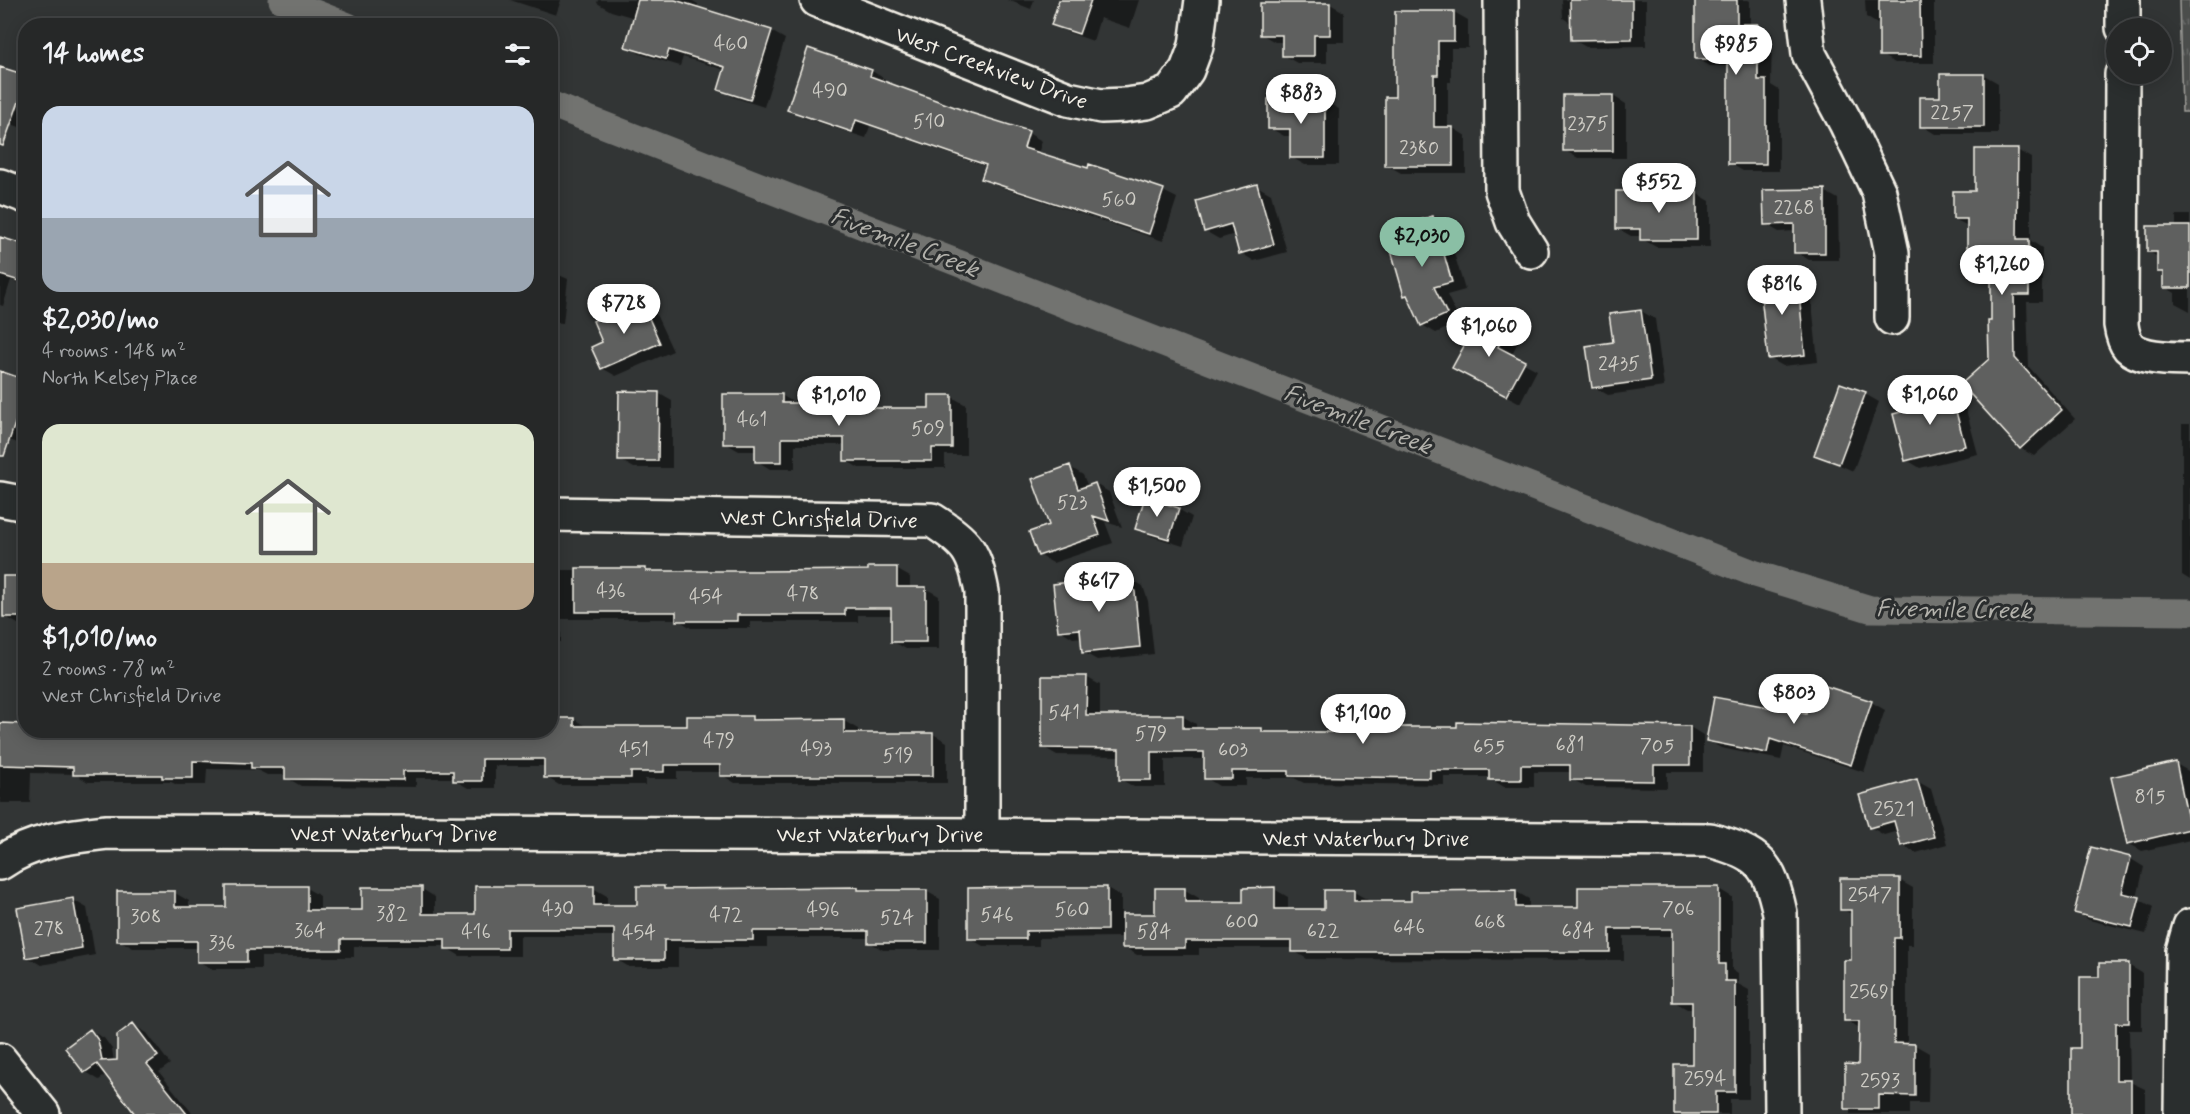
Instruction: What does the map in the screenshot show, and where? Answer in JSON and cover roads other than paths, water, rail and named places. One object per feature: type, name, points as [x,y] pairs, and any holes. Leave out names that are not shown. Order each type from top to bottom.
[{"type":"street","name":"West Creekview Drive","points":[[817,0],[1068,99],[1101,106],[1147,102],[1171,92],[1187,70],[1196,46],[1202,0]]},
{"type":"street","points":[[1501,0],[1502,191],[1513,222],[1531,251]]},
{"type":"street","points":[[1803,0],[1809,54],[1879,192],[1892,253],[1892,318]]},
{"type":"street","points":[[2123,0],[2123,18]]},
{"type":"street","points":[[2122,84],[2121,325],[2123,336],[2130,347],[2140,353],[2167,359],[2190,359]]},
{"type":"street","points":[[0,186],[18,193]]},
{"type":"street","points":[[0,499],[18,502]]},
{"type":"street","name":"West Chrisfield Drive","points":[[558,514],[933,520],[959,537],[976,562],[982,592],[982,835]]},
{"type":"street","name":"West Waterbury Drive","points":[[0,863],[40,844],[70,836],[107,832],[1710,840],[1736,847],[1760,862],[1773,883],[1780,913],[1782,1114]]},
{"type":"street","points":[[2181,1114],[2183,951],[2190,926]]},
{"type":"street","points":[[0,1060],[43,1114]]},
{"type":"waterway","name":"Fivemile Creek","points":[[282,0],[328,18]]},
{"type":"waterway","name":"Fivemile Creek","points":[[558,107],[1756,574],[1870,609],[2190,612]]}]
